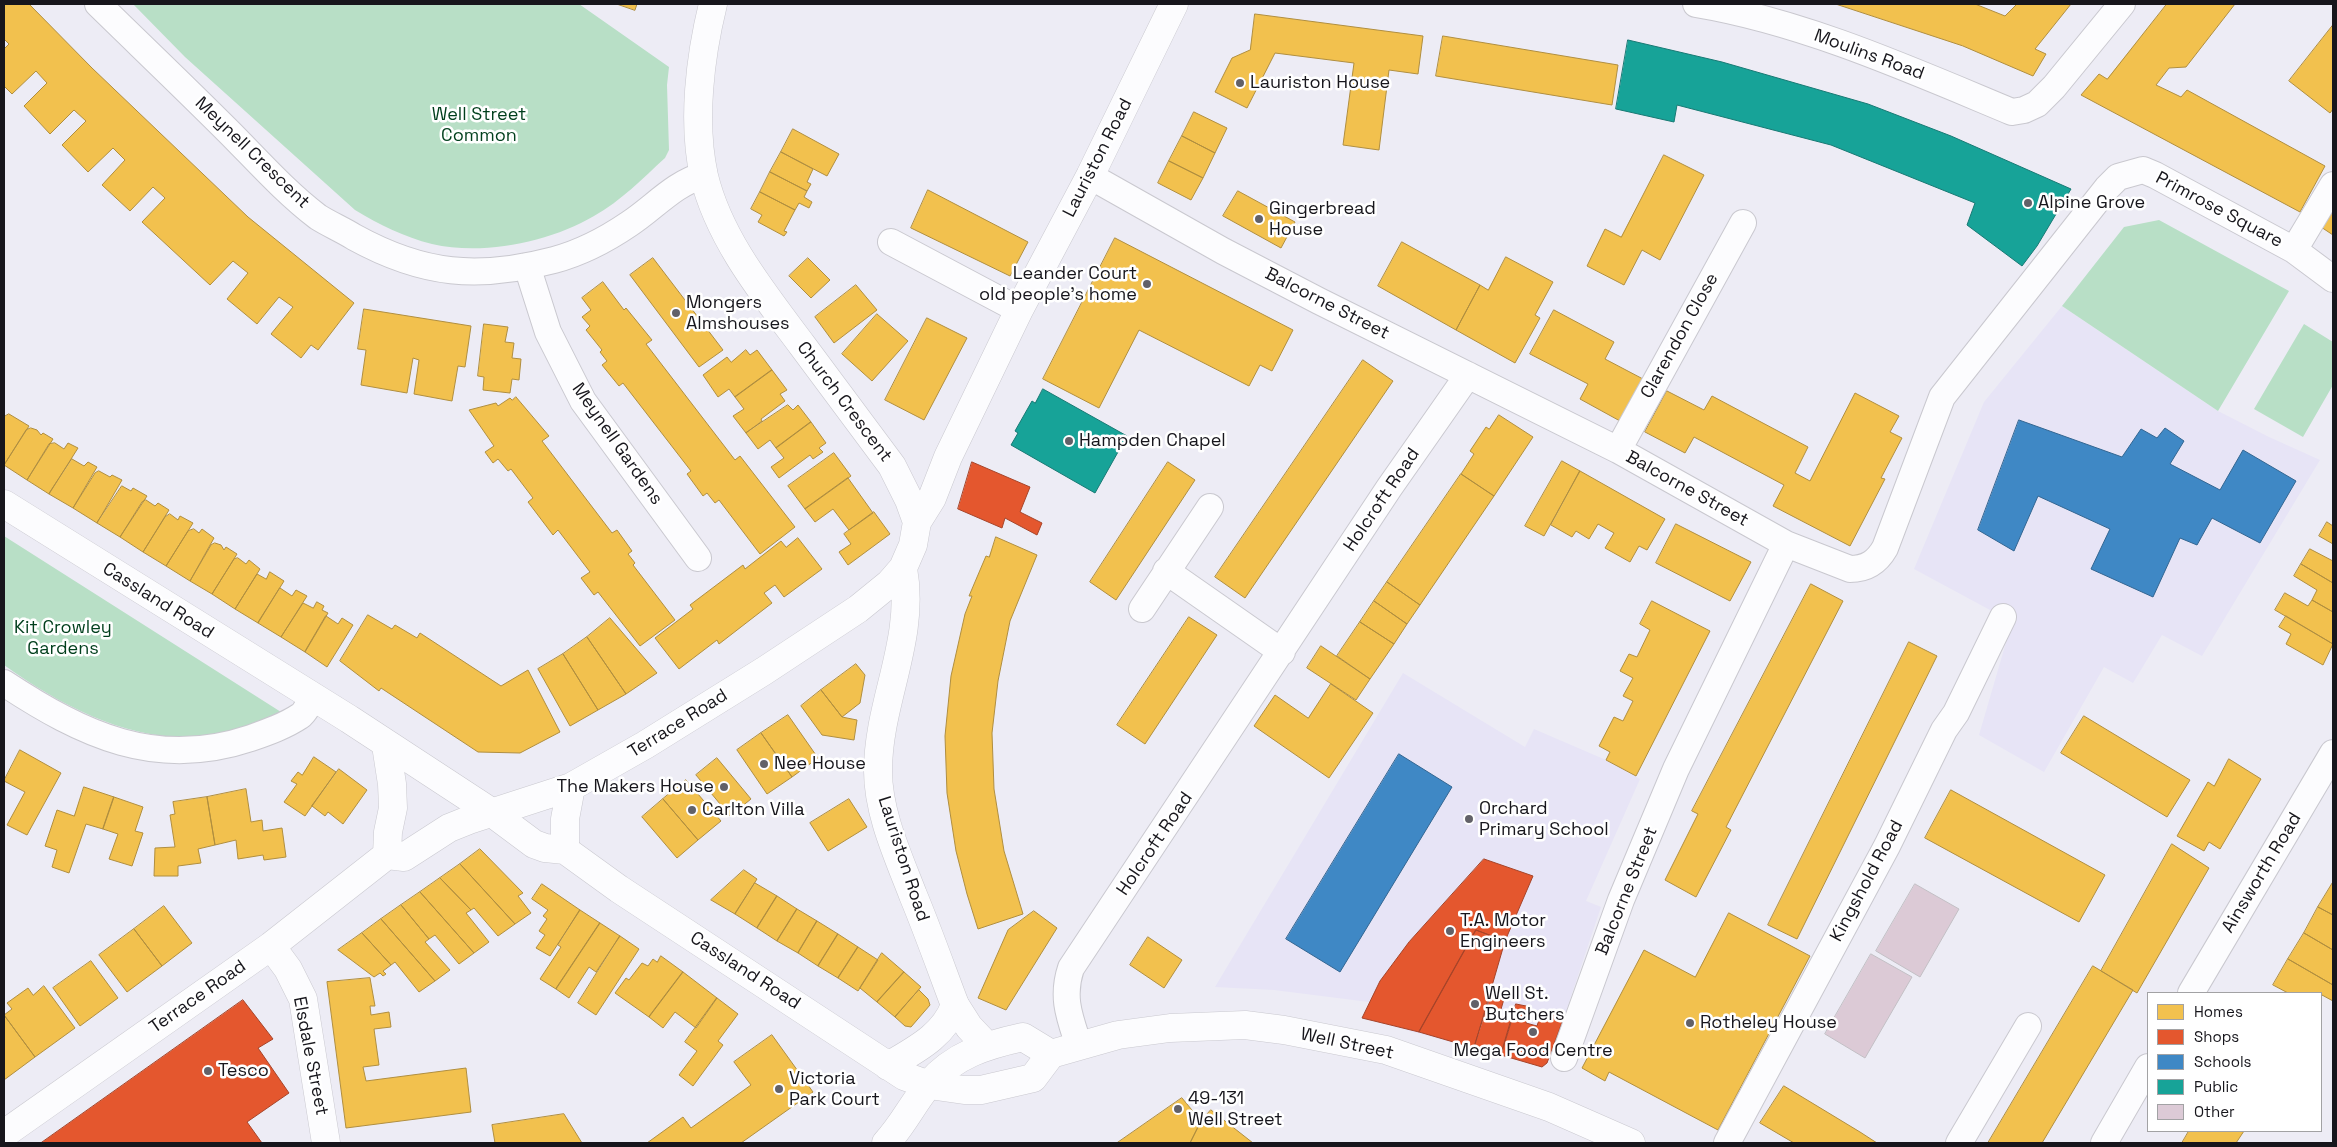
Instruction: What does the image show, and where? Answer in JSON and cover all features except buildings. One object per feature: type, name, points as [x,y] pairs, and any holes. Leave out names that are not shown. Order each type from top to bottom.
[{"type":"street","name":"Meynell Crescent","points":[[98,4],[285,188],[319,217],[405,261],[439,270],[486,271],[526,266],[580,251],[629,224],[675,187],[689,179],[704,176]]},
{"type":"street","name":"Church Crescent","points":[[713,4],[703,44],[698,128],[704,176],[716,212],[744,263],[778,313],[892,466],[909,500],[917,522]]},
{"type":"street","name":"Lauriston Road","points":[[917,522],[932,498],[948,457],[1020,310],[1090,176],[1174,4]]},
{"type":"street","name":"Moulins Road","points":[[1696,4],[1729,9],[1809,33],[1908,68],[2012,112],[2024,110],[2037,104],[2054,87],[2122,4]]},
{"type":"street","name":"Primrose Square","points":[[1786,544],[1850,570],[1860,569],[1879,558],[1885,548],[1942,397],[2107,188],[2118,177],[2143,170],[2294,250],[2333,279]]},
{"type":"street","name":"Balcorne Street","points":[[1090,176],[1223,251],[1618,450],[1786,544],[1676,769],[1621,900],[1564,1058]]},
{"type":"street","name":"Primrose Square","points":[[2294,250],[2333,185]]},
{"type":"street","name":"Clarendon Close","points":[[1618,450],[1742,223]]},
{"type":"street","points":[[891,242],[1020,310]]},
{"type":"street","name":"Meynell Gardens","points":[[526,266],[548,332],[583,402],[698,558]]},
{"type":"street","name":"Holcroft Road","points":[[1079,1046],[1067,1007],[1065,985],[1071,968],[1389,488],[1468,376]]},
{"type":"street","points":[[892,466],[906,470],[919,469],[936,464],[948,457]]},
{"type":"street","name":"Cassland Road","points":[[4,504],[491,812],[534,844],[545,848],[565,850],[620,889],[888,1066],[904,1076],[929,1085]]},
{"type":"street","points":[[1142,609],[1210,507]]},
{"type":"street","name":"Terrace Road","points":[[4,1134],[271,946],[387,855],[404,857],[449,828],[491,812],[571,787],[645,745],[764,671],[858,609],[890,583],[903,568],[913,545],[917,522]]},
{"type":"street","name":"Lauriston Road","points":[[903,568],[907,588],[905,624],[881,738],[878,769],[879,786],[890,832],[955,1005],[969,1027],[987,1046]]},
{"type":"street","points":[[1166,571],[1282,652]]},
{"type":"street","name":"Kingshold Road","points":[[1727,1143],[1887,846],[1944,730],[1956,713],[2003,617]]},
{"type":"street","points":[[4,683],[37,705],[89,732],[125,744],[158,750],[197,751],[252,737],[301,716],[313,698]]},
{"type":"street","points":[[386,745],[392,784],[393,808],[388,832],[387,855]]},
{"type":"street","name":"Ainsworth Road","points":[[2192,992],[2333,753]]},
{"type":"street","points":[[565,850],[565,819],[571,787]]},
{"type":"street","name":"Elsdale Street","points":[[271,946],[288,969],[303,1000],[326,1143]]},
{"type":"street","points":[[888,1066],[920,1047],[935,1035],[946,1024],[955,1005]]},
{"type":"street","name":"Well Street","points":[[1051,1054],[1118,1034],[1170,1028],[1245,1025],[1284,1030],[1386,1050],[1548,1107],[1631,1143]]},
{"type":"street","points":[[1960,1143],[2028,1026]]},
{"type":"street","points":[[886,1143],[929,1085],[944,1069],[966,1055],[987,1046],[1023,1037],[1051,1054],[1033,1078],[981,1090],[964,1090],[929,1085]]},
{"type":"street","points":[[2104,1143],[2147,1069]]},
{"type":"shaded area","points":[[2062,306],[2218,411],[2320,460],[2202,656],[2162,635],[2133,683],[2104,667],[2044,772],[1979,735],[2014,615],[2003,617],[1914,569],[1984,402]]},
{"type":"shaded area","name":"Orchard Primary School","points":[[1403,673],[1525,747],[1534,729],[1606,760],[1640,779],[1586,901],[1601,907],[1557,1038],[1547,1063],[1542,1067],[1362,1018],[1369,1002],[1274,990],[1215,987]]},
{"type":"green space","name":"Well Street Common","points":[[133,4],[579,4],[669,67],[667,85],[669,150],[665,158],[613,203],[594,216],[557,233],[516,244],[494,247],[452,247],[432,244],[392,230],[355,210],[185,57]]},
{"type":"green space","points":[[2159,220],[2289,291],[2218,411],[2062,306],[2124,227]]},
{"type":"green space","points":[[2304,324],[2333,342],[2333,385],[2303,437],[2254,409]]},
{"type":"green space","name":"Kit Crowley Gardens","points":[[4,536],[281,712],[244,728],[208,736],[172,737],[137,731],[102,720],[69,705],[36,686],[4,665]]},
{"type":"place","name":"Lauriston House","points":[[1240,83]]},
{"type":"place","name":"Alpine Grove","points":[[2028,203]]},
{"type":"place","name":"Gingerbread House","points":[[1259,219]]},
{"type":"place","name":"Leander Court old people's home","points":[[1147,284]]},
{"type":"place","name":"Mongers Almshouses","points":[[676,313]]},
{"type":"place","name":"Hampden Chapel","points":[[1069,441]]},
{"type":"place","name":"Nee House","points":[[764,764]]},
{"type":"place","name":"The Makers House","points":[[724,787]]},
{"type":"place","name":"Carlton Villa","points":[[692,810]]},
{"type":"place","name":"Orchard Primary School","points":[[1469,819]]},
{"type":"place","name":"T.A. Motor Engineers","points":[[1450,931]]},
{"type":"place","name":"Well St. Butchers","points":[[1475,1004]]},
{"type":"place","name":"Rotheley House","points":[[1690,1023]]},
{"type":"place","name":"Mega Food Centre","points":[[1533,1032]]},
{"type":"place","name":"Tesco","points":[[208,1071]]},
{"type":"place","name":"Victoria Park Court","points":[[779,1089]]},
{"type":"place","name":"49-131 Well Street","points":[[1178,1109]]}]
